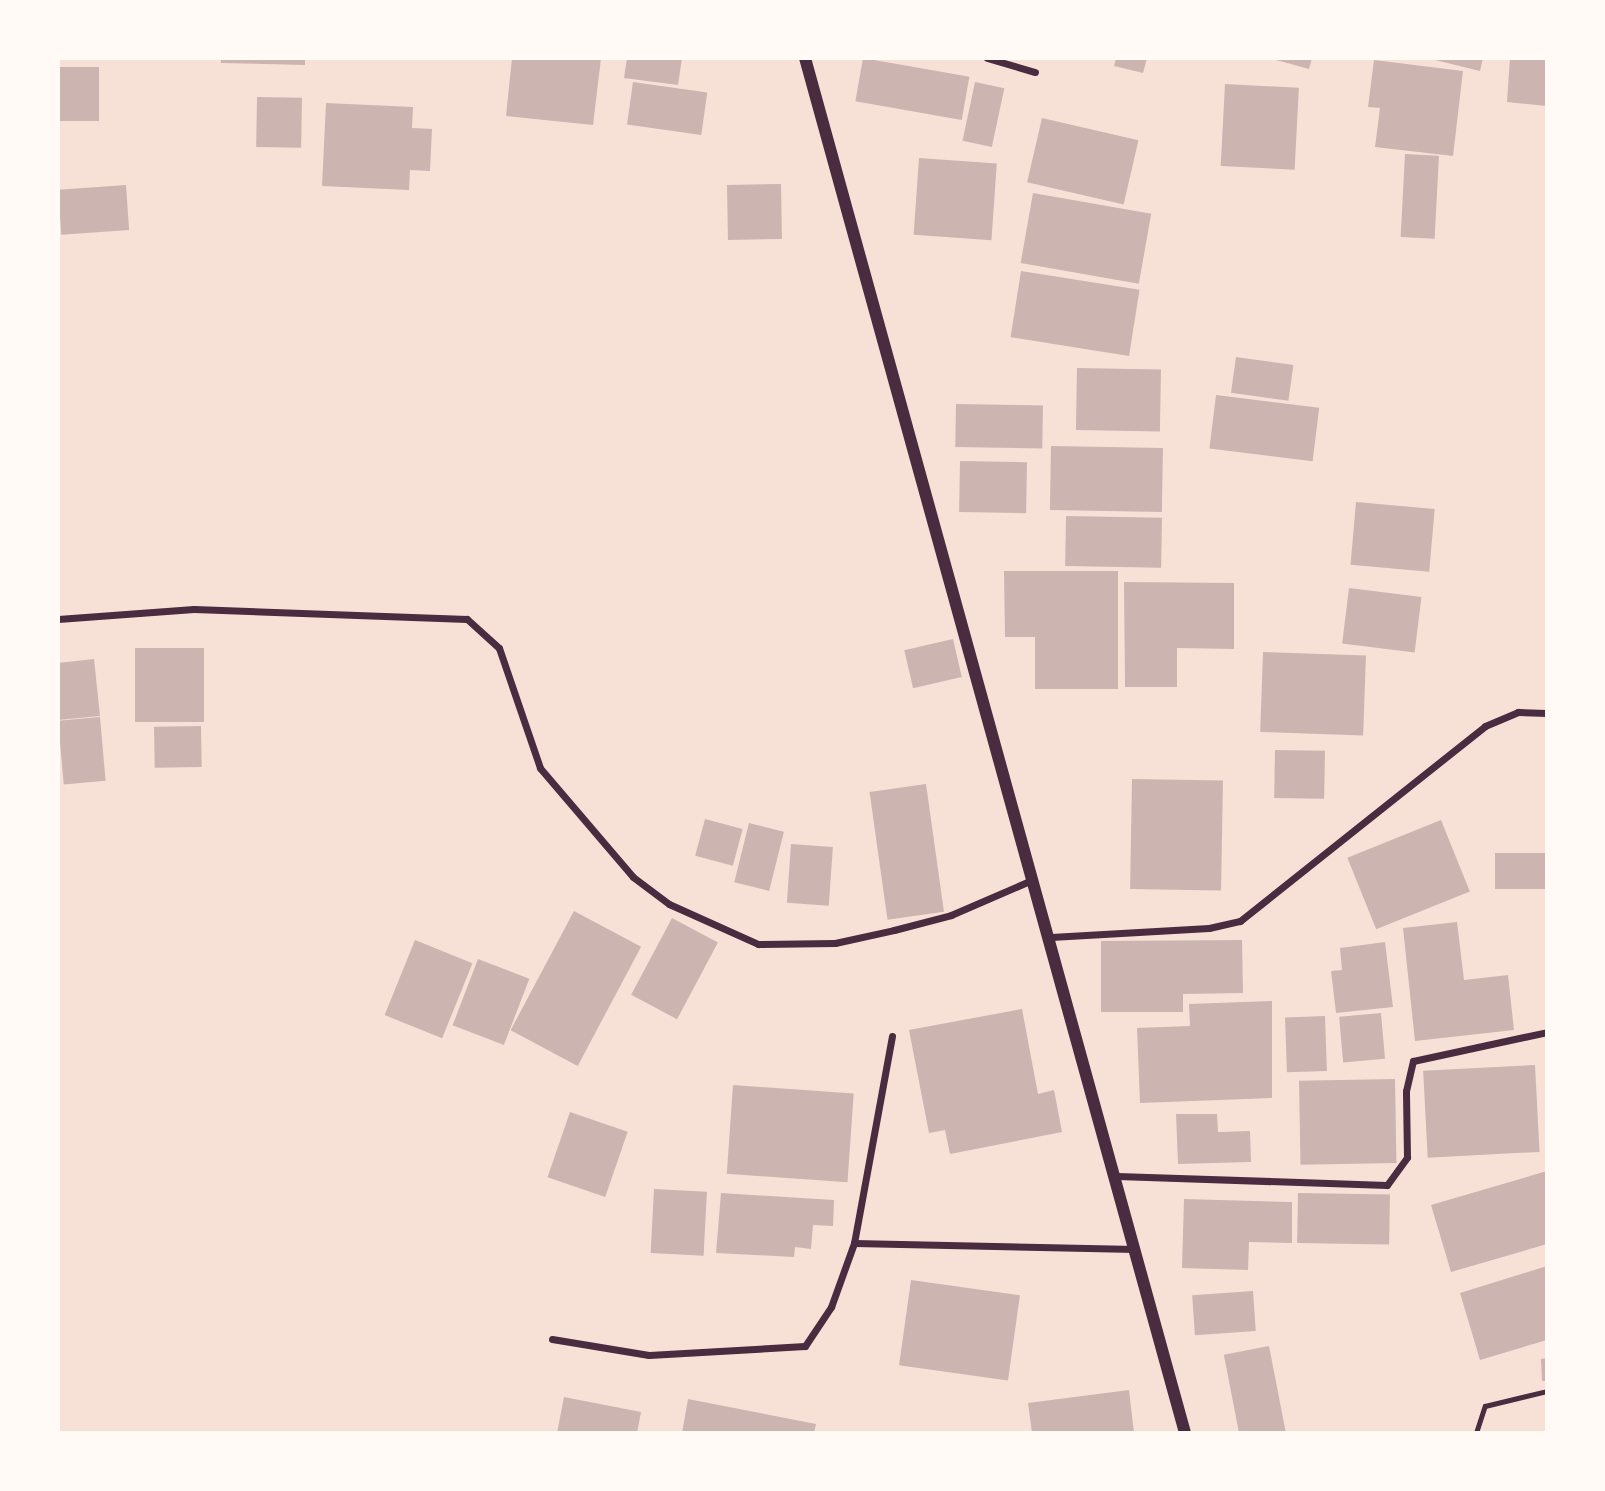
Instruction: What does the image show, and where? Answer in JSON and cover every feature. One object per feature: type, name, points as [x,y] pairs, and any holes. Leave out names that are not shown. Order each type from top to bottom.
[{"type":"street","points":[[805,58],[1035,879],[1185,1433]]},
{"type":"street","points":[[987,58],[1035,72]]},
{"type":"street","points":[[58,619],[194,608],[467,620],[499,648],[540,768],[633,877],[669,904],[758,944],[835,943],[894,930],[951,915],[1035,879]]},
{"type":"street","points":[[1051,937],[1209,928],[1240,921],[1485,726],[1518,712],[1547,713]]},
{"type":"street","points":[[1117,1176],[1387,1185],[1407,1157],[1406,1091],[1413,1061],[1547,1032]]},
{"type":"street","points":[[552,1339],[649,1355],[805,1346],[831,1307],[854,1243],[892,1036]]},
{"type":"street","points":[[854,1243],[1136,1249]]},
{"type":"path","points":[[1476,1433],[1485,1406],[1547,1391]]},
{"type":"building","points":[[221,58],[305,58],[305,65],[221,63]]},
{"type":"building","points":[[512,58],[601,58],[593,125],[506,116]]},
{"type":"building","points":[[627,58],[682,58],[678,85],[624,78]]},
{"type":"building","points":[[863,58],[969,77],[962,120],[855,101]]},
{"type":"building","points":[[1116,58],[1147,58],[1143,73],[1114,66]]},
{"type":"building","points":[[1269,58],[1312,58],[1309,69]]},
{"type":"building","points":[[1427,58],[1483,58],[1480,71]]},
{"type":"building","points":[[1510,58],[1547,58],[1547,106],[1507,102]]},
{"type":"building","points":[[1374,60],[1463,71],[1453,156],[1375,147],[1380,108],[1368,107]]},
{"type":"building","points":[[58,67],[99,67],[99,121],[58,121]]},
{"type":"building","points":[[633,82],[707,92],[701,135],[627,125]]},
{"type":"building","points":[[975,82],[1004,88],[992,147],[963,141]]},
{"type":"building","points":[[1225,84],[1299,88],[1295,170],[1221,166]]},
{"type":"building","points":[[257,97],[302,98],[301,148],[256,147]]},
{"type":"building","points":[[326,103],[413,107],[412,128],[432,129],[430,171],[410,170],[409,190],[322,186]]},
{"type":"building","points":[[1042,118],[1138,140],[1124,205],[1027,182]]},
{"type":"building","points":[[1405,154],[1439,156],[1435,239],[1401,237]]},
{"type":"building","points":[[919,158],[997,163],[991,240],[914,235]]},
{"type":"building","points":[[781,184],[782,239],[728,240],[727,185]]},
{"type":"building","points":[[126,185],[129,230],[61,235],[58,190]]},
{"type":"building","points":[[1033,193],[1151,214],[1139,284],[1021,263]]},
{"type":"building","points":[[1021,271],[1140,290],[1129,356],[1011,337]]},
{"type":"building","points":[[1236,357],[1293,365],[1288,401],[1231,393]]},
{"type":"building","points":[[1077,368],[1161,369],[1160,431],[1076,430]]},
{"type":"building","points":[[1216,395],[1319,408],[1313,461],[1209,449]]},
{"type":"building","points":[[956,404],[1043,406],[1042,449],[955,447]]},
{"type":"building","points":[[1051,446],[1163,448],[1162,512],[1050,510]]},
{"type":"building","points":[[960,461],[1027,462],[1026,513],[959,512]]},
{"type":"building","points":[[1356,502],[1435,509],[1429,572],[1351,565]]},
{"type":"building","points":[[1066,516],[1162,518],[1161,568],[1065,566]]},
{"type":"building","points":[[1004,571],[1118,571],[1118,689],[1035,689],[1035,637],[1005,637]]},
{"type":"building","points":[[1124,582],[1234,583],[1234,649],[1177,648],[1177,687],[1125,687]]},
{"type":"building","points":[[1349,588],[1421,597],[1415,652],[1342,644]]},
{"type":"building","points":[[953,639],[962,677],[913,688],[904,650]]},
{"type":"building","points":[[135,648],[204,648],[204,722],[135,722]]},
{"type":"building","points":[[1263,652],[1366,656],[1363,736],[1260,732]]},
{"type":"building","points":[[94,659],[100,716],[58,720],[58,663]]},
{"type":"building","points":[[100,717],[106,781],[64,784],[58,721]]},
{"type":"building","points":[[201,726],[202,767],[155,768],[154,727]]},
{"type":"building","points":[[1275,750],[1325,751],[1324,799],[1274,798]]},
{"type":"building","points":[[1132,779],[1223,781],[1221,891],[1130,889]]},
{"type":"building","points":[[926,784],[944,912],[888,920],[870,792]]},
{"type":"building","points":[[705,819],[743,829],[733,866],[695,856]]},
{"type":"building","points":[[1441,820],[1470,891],[1376,929],[1347,858]]},
{"type":"building","points":[[749,823],[784,832],[769,891],[734,882]]},
{"type":"building","points":[[791,844],[833,847],[829,906],[787,903]]},
{"type":"building","points":[[1495,853],[1547,853],[1547,889],[1495,889]]},
{"type":"building","points":[[574,911],[641,947],[578,1066],[511,1030]]},
{"type":"building","points":[[672,918],[718,942],[677,1019],[631,995]]},
{"type":"building","points":[[1457,922],[1464,980],[1508,975],[1514,1030],[1415,1041],[1403,928]]},
{"type":"building","points":[[415,940],[472,963],[442,1038],[385,1015]]},
{"type":"building","points":[[1242,940],[1243,993],[1183,994],[1183,1012],[1101,1012],[1101,941]]},
{"type":"building","points":[[1385,942],[1393,1007],[1336,1013],[1331,971],[1342,970],[1340,948]]},
{"type":"building","points":[[478,959],[529,979],[504,1045],[453,1025]]},
{"type":"building","points":[[1272,1001],[1272,1098],[1140,1103],[1137,1028],[1190,1026],[1189,1004]]},
{"type":"building","points":[[1022,1009],[1038,1094],[1054,1090],[1062,1132],[950,1154],[945,1130],[929,1133],[909,1030]]},
{"type":"building","points":[[1381,1013],[1385,1059],[1343,1062],[1339,1017]]},
{"type":"building","points":[[1325,1016],[1327,1071],[1287,1072],[1285,1017]]},
{"type":"building","points":[[1535,1065],[1540,1152],[1428,1158],[1423,1071]]},
{"type":"building","points":[[1395,1079],[1396,1163],[1300,1165],[1299,1081]]},
{"type":"building","points":[[733,1085],[854,1093],[847,1182],[727,1174]]},
{"type":"building","points":[[570,1112],[628,1132],[605,1197],[548,1177]]},
{"type":"building","points":[[1176,1114],[1217,1114],[1218,1132],[1250,1131],[1251,1162],[1178,1164]]},
{"type":"building","points":[[1547,1171],[1547,1244],[1451,1272],[1431,1205]]},
{"type":"building","points":[[654,1189],[707,1192],[704,1256],[651,1253]]},
{"type":"building","points":[[721,1193],[834,1200],[833,1226],[813,1225],[811,1249],[795,1247],[794,1257],[716,1253]]},
{"type":"building","points":[[1298,1193],[1390,1195],[1389,1245],[1297,1243]]},
{"type":"building","points":[[1184,1199],[1292,1202],[1292,1243],[1249,1242],[1248,1270],[1182,1268]]},
{"type":"building","points":[[1547,1266],[1547,1340],[1480,1360],[1460,1293]]},
{"type":"building","points":[[911,1280],[1020,1295],[1008,1380],[899,1365]]},
{"type":"building","points":[[1253,1291],[1256,1331],[1195,1335],[1192,1295]]},
{"type":"building","points":[[1269,1346],[1286,1433],[1239,1433],[1224,1355]]},
{"type":"building","points":[[1547,1358],[1547,1381],[1542,1381],[1541,1359]]},
{"type":"building","points":[[1129,1390],[1134,1433],[1032,1433],[1028,1403]]},
{"type":"building","points":[[564,1397],[641,1412],[637,1433],[557,1433]]},
{"type":"building","points":[[688,1399],[816,1424],[814,1433],[682,1433]]}]
